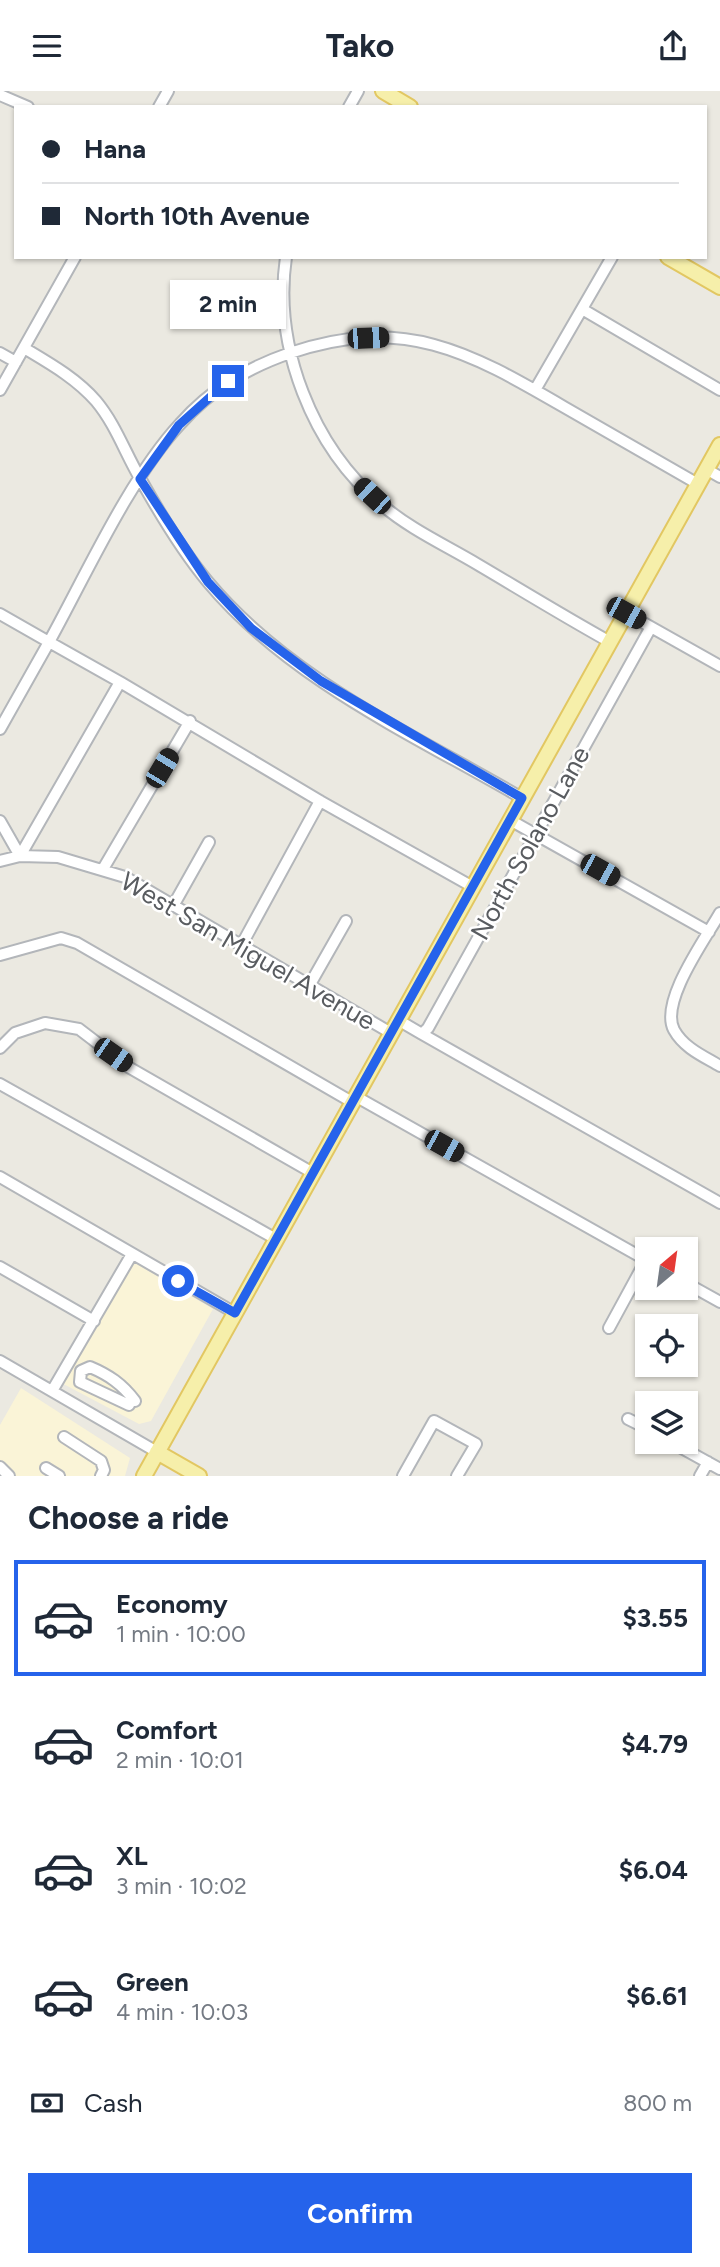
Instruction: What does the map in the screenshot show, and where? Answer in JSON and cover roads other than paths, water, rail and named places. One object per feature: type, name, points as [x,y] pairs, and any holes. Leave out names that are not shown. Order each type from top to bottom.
[{"type":"main road","points":[[383,91],[407,105]]},
{"type":"main road","points":[[671,259],[720,287]]},
{"type":"main road","points":[[144,1476],[720,445]]},
{"type":"main road","points":[[157,1452],[199,1476]]},
{"type":"street","points":[[0,95],[23,105]]},
{"type":"street","points":[[0,390],[74,259]]},
{"type":"street","points":[[285,259],[283,303],[290,353],[300,387],[335,454],[361,486],[382,506],[420,532],[610,642]]},
{"type":"street","points":[[535,390],[611,259]]},
{"type":"street","points":[[582,309],[720,390]]},
{"type":"street","points":[[0,729],[140,479],[179,425],[212,393],[247,370],[290,353],[344,339],[393,337],[434,343],[484,361],[698,484]]},
{"type":"street","points":[[24,348],[68,375],[95,400],[118,433],[140,479],[208,582],[251,628],[321,681],[522,798]]},
{"type":"street","points":[[0,353],[16,362]]},
{"type":"street","points":[[706,469],[720,477]]},
{"type":"street","points":[[626,613],[720,666]]},
{"type":"street","points":[[0,614],[190,721],[320,801],[473,887]]},
{"type":"street","name":"North Solano Lane","points":[[422,1034],[652,627]]},
{"type":"street","points":[[20,856],[120,682]]},
{"type":"street","points":[[103,869],[190,721]]},
{"type":"street","points":[[241,946],[320,801]]},
{"type":"street","points":[[510,820],[709,932]]},
{"type":"street","points":[[0,821],[20,856]]},
{"type":"street","points":[[173,906],[209,842]]},
{"type":"street","name":"West San Miguel Avenue","points":[[0,861],[20,856],[58,857],[125,877],[309,986],[394,1027]]},
{"type":"street","points":[[720,913],[672,1001],[673,1028],[691,1050],[720,1066]]},
{"type":"street","points":[[309,986],[346,921]]},
{"type":"street","points":[[0,955],[61,938],[77,943],[635,1253]]},
{"type":"street","points":[[0,1048],[15,1033],[31,1026],[45,1023],[79,1029],[130,1067],[313,1173]]},
{"type":"street","points":[[394,1027],[422,1034],[720,1203]]},
{"type":"street","points":[[0,1084],[276,1239]]},
{"type":"street","points":[[0,1177],[235,1313]]},
{"type":"street","points":[[52,1391],[132,1254]]},
{"type":"street","points":[[0,1267],[94,1321]]},
{"type":"street","points":[[609,1328],[635,1281]]},
{"type":"street","points":[[698,1290],[720,1302]]},
{"type":"street","points":[[0,1361],[157,1452]]},
{"type":"street","points":[[90,1367],[119,1381],[132,1403],[80,1382],[81,1371],[90,1367]]},
{"type":"street","points":[[628,1419],[635,1422]]},
{"type":"street","points":[[403,1476],[434,1421],[475,1444],[457,1476]]},
{"type":"street","points":[[64,1437],[101,1461],[104,1470],[102,1476]]},
{"type":"street","points":[[693,1454],[720,1469]]},
{"type":"street","points":[[700,1476],[708,1462]]},
{"type":"street","points":[[0,1467],[9,1476]]},
{"type":"street","points":[[46,1468],[59,1476]]}]
